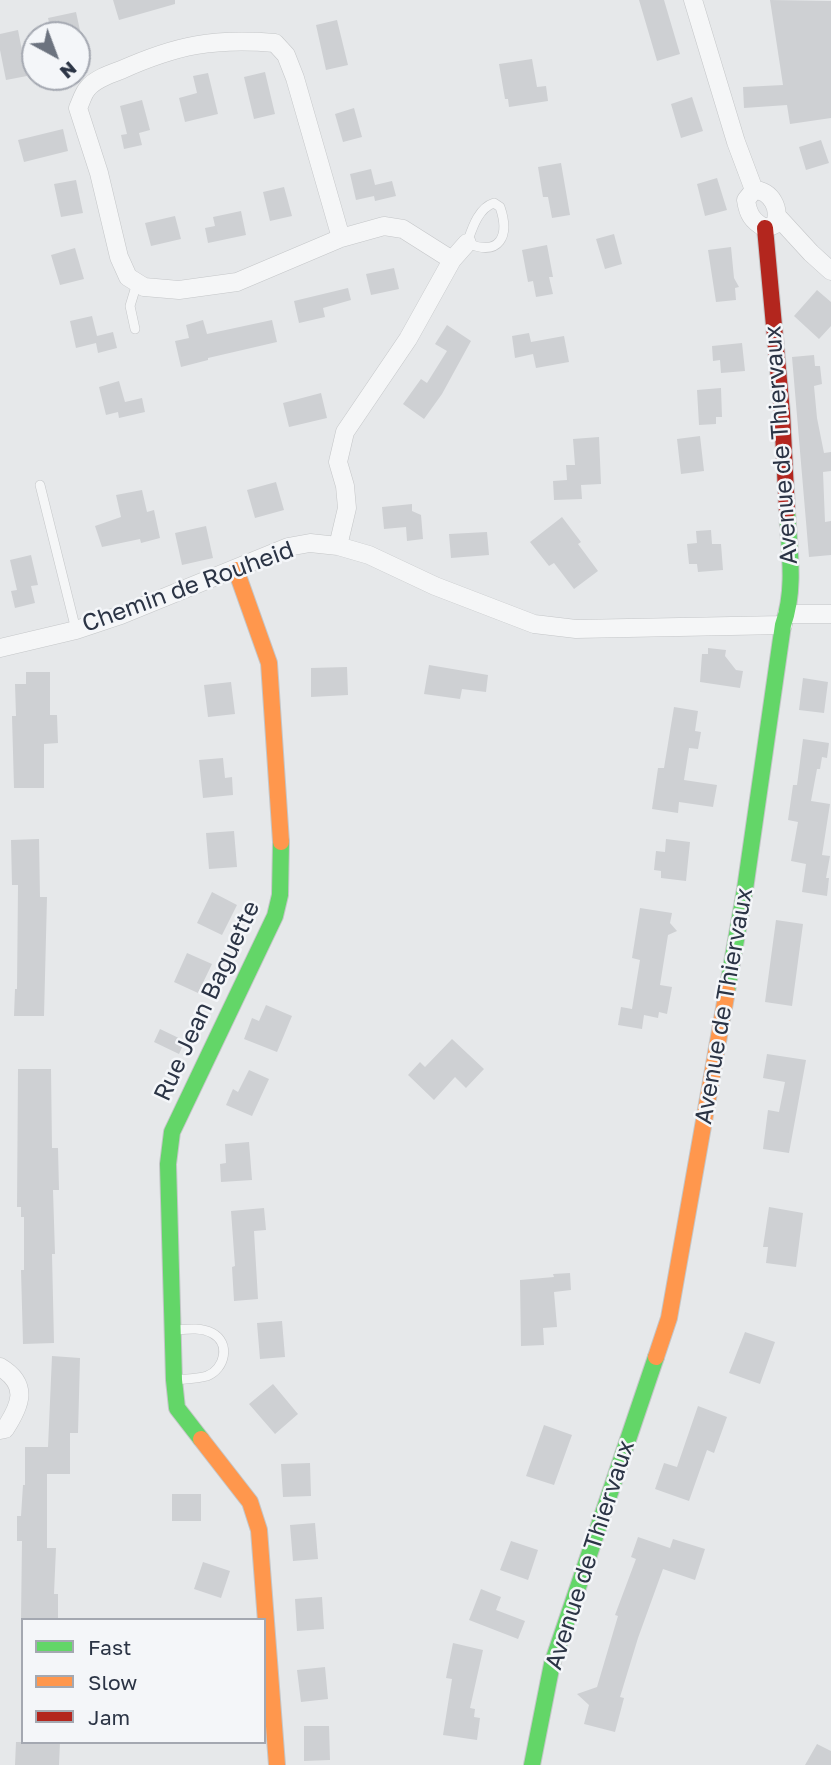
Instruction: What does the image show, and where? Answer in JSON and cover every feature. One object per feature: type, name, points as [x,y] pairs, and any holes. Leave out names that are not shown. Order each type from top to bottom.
[{"type":"street","name":"Avenue de Thiervaux","points":[[532,1765],[552,1664],[669,1318],[746,889],[791,585],[772,222],[755,222],[748,212],[746,200],[754,191],[736,142],[693,0]]},
{"type":"street","points":[[341,238],[295,78],[286,55],[275,44],[248,41],[204,42],[155,55],[103,77],[88,88],[78,108],[99,173],[119,257],[128,277],[144,287],[179,289],[237,282],[341,238],[384,226],[402,229],[452,260]]},
{"type":"street","points":[[772,222],[831,271]]},
{"type":"street","points":[[338,546],[347,508],[338,462],[345,432],[408,339],[452,260],[467,243]]},
{"type":"street","name":"Chemin de Rouheid","points":[[0,648],[76,630],[121,615],[288,547],[310,543],[338,546],[369,555],[435,586],[534,624],[576,629],[785,619],[831,614]]},
{"type":"street","name":"Rue Jean Baguette","points":[[236,569],[269,663],[281,845],[280,895],[275,916],[172,1132],[168,1164],[174,1380],[177,1408],[250,1502],[259,1530],[266,1618]]},
{"type":"street","points":[[0,1367],[9,1372],[18,1387],[19,1407],[5,1429],[0,1430]]},
{"type":"street","name":"Rue Jean Baguette","points":[[266,1621],[277,1765]]},
{"type":"lane","points":[[494,203],[500,206],[503,238],[499,244],[478,248],[467,243],[481,213],[488,205],[494,203]]},
{"type":"lane","points":[[135,329],[130,306],[137,283]]},
{"type":"lane","points":[[40,485],[76,630]]},
{"type":"lane","points":[[173,1330],[193,1329],[216,1335],[224,1351],[219,1369],[209,1375],[174,1380]]},
{"type":"building","points":[[113,0],[175,0],[175,4],[119,20]]},
{"type":"building","points":[[639,0],[664,0],[680,54],[657,61]]},
{"type":"building","points":[[770,0],[831,1],[831,118],[790,124],[787,105],[744,108],[743,87],[783,85]]},
{"type":"building","points":[[76,12],[78,21],[49,21],[48,18]]},
{"type":"building","points":[[337,20],[348,65],[326,70],[316,25]]},
{"type":"building","points":[[18,30],[21,77],[6,80],[0,34]]},
{"type":"building","points":[[532,59],[537,87],[546,86],[548,101],[509,107],[499,64]]},
{"type":"building","points":[[265,72],[275,114],[254,119],[244,77]]},
{"type":"building","points":[[208,73],[218,114],[185,122],[179,98],[197,93],[193,76]]},
{"type":"building","points":[[692,97],[703,131],[681,138],[671,104]]},
{"type":"building","points":[[142,100],[150,130],[139,133],[142,145],[124,149],[121,135],[127,134],[120,106]]},
{"type":"building","points":[[354,108],[362,137],[343,142],[335,114]]},
{"type":"building","points":[[63,129],[68,151],[24,162],[18,140]]},
{"type":"building","points":[[821,140],[829,163],[806,170],[799,147]]},
{"type":"building","points":[[561,163],[570,215],[552,218],[548,197],[543,197],[538,167]]},
{"type":"building","points":[[371,169],[375,185],[392,181],[396,196],[375,201],[374,196],[356,200],[350,174]]},
{"type":"building","points":[[717,178],[727,210],[705,216],[697,184]]},
{"type":"building","points":[[76,180],[83,213],[61,217],[54,184]]},
{"type":"building","points":[[284,187],[292,216],[270,221],[263,192]]},
{"type":"building","points":[[241,211],[246,235],[208,243],[205,228],[215,226],[213,217]]},
{"type":"building","points":[[175,216],[181,239],[151,246],[145,223]]},
{"type":"building","points":[[614,234],[622,264],[605,269],[596,239]]},
{"type":"building","points":[[547,245],[553,294],[536,297],[533,281],[528,282],[522,250]]},
{"type":"building","points":[[731,247],[734,278],[739,287],[735,288],[736,300],[716,302],[708,250]]},
{"type":"building","points":[[75,248],[84,279],[60,285],[51,255]]},
{"type":"building","points":[[394,268],[399,289],[371,295],[366,274]]},
{"type":"building","points":[[348,288],[351,300],[323,308],[325,317],[299,323],[294,301]]},
{"type":"building","points":[[817,290],[831,302],[831,326],[819,339],[794,316]]},
{"type":"building","points":[[92,316],[97,336],[113,332],[117,348],[98,353],[96,343],[76,348],[70,321]]},
{"type":"building","points":[[203,320],[207,334],[272,320],[277,342],[181,367],[175,341],[189,338],[186,325]]},
{"type":"building","points":[[447,325],[471,341],[442,394],[424,419],[403,404],[421,379],[427,383],[447,351],[435,344]]},
{"type":"building","points":[[529,333],[531,342],[564,336],[569,362],[536,368],[533,354],[515,358],[512,336]]},
{"type":"building","points":[[742,343],[745,371],[721,373],[720,360],[713,361],[712,346]]},
{"type":"building","points":[[814,355],[815,366],[820,366],[822,384],[814,386],[817,418],[824,453],[831,452],[831,471],[823,472],[825,522],[831,521],[831,555],[809,557],[792,357]]},
{"type":"building","points":[[119,381],[125,402],[142,398],[145,412],[119,418],[118,412],[106,415],[99,387]]},
{"type":"building","points":[[721,388],[722,417],[716,417],[716,424],[699,425],[697,390]]},
{"type":"building","points":[[321,393],[327,418],[289,427],[283,403]]},
{"type":"building","points":[[700,436],[704,471],[681,474],[677,439]]},
{"type":"building","points":[[599,437],[601,484],[581,485],[582,499],[554,500],[553,481],[567,480],[566,465],[575,465],[573,439]]},
{"type":"building","points":[[276,482],[284,510],[255,518],[247,490]]},
{"type":"building","points":[[142,490],[147,512],[154,510],[160,538],[102,547],[95,526],[121,517],[116,495]]},
{"type":"building","points":[[412,504],[412,511],[421,515],[423,539],[407,541],[406,527],[384,529],[382,507]]},
{"type":"building","points":[[562,517],[598,571],[574,589],[554,563],[549,566],[530,542]]},
{"type":"building","points":[[206,526],[213,558],[182,565],[175,533]]},
{"type":"building","points":[[711,530],[712,544],[721,544],[723,570],[698,572],[697,564],[689,564],[687,544],[697,543],[696,531]]},
{"type":"building","points":[[487,532],[489,555],[451,558],[449,534]]},
{"type":"building","points":[[31,555],[38,585],[31,586],[35,603],[15,608],[11,591],[17,590],[10,560]]},
{"type":"building","points":[[708,648],[726,650],[725,656],[736,670],[743,671],[740,688],[700,682],[702,654],[708,654]]},
{"type":"building","points":[[429,665],[488,675],[486,692],[462,689],[460,699],[424,694]]},
{"type":"building","points":[[347,667],[348,695],[311,697],[311,668]]},
{"type":"building","points":[[26,672],[50,672],[50,715],[57,715],[58,743],[44,744],[44,788],[14,788],[12,716],[16,716],[15,684],[26,684]]},
{"type":"building","points":[[803,678],[828,682],[824,713],[799,710]]},
{"type":"building","points":[[231,682],[235,714],[208,717],[204,685]]},
{"type":"building","points":[[674,707],[698,711],[695,731],[701,732],[698,749],[689,748],[684,780],[717,785],[713,807],[679,802],[678,813],[652,809],[658,768],[664,768]]},
{"type":"building","points":[[803,739],[829,743],[827,758],[822,757],[820,769],[817,769],[811,801],[830,804],[822,855],[830,856],[826,878],[829,878],[827,896],[802,892],[806,864],[791,861],[798,822],[788,820],[793,785],[797,785]]},
{"type":"building","points":[[223,758],[225,778],[232,777],[233,795],[203,798],[199,760]]},
{"type":"building","points":[[234,831],[237,867],[209,869],[206,833]]},
{"type":"building","points":[[39,839],[40,897],[47,897],[44,1016],[14,1016],[17,989],[18,885],[12,885],[11,840]]},
{"type":"building","points":[[666,839],[690,842],[686,881],[661,878],[661,871],[654,870],[656,851],[665,852]]},
{"type":"building","points":[[212,892],[237,905],[222,935],[197,923]]},
{"type":"building","points":[[640,908],[672,913],[670,923],[677,931],[668,935],[660,985],[672,987],[667,1014],[659,1012],[658,1018],[644,1015],[642,1029],[618,1025],[621,1007],[632,1009],[640,960],[632,958]]},
{"type":"building","points":[[776,920],[803,924],[792,1006],[765,1002]]},
{"type":"building","points":[[187,953],[212,964],[198,993],[174,982]]},
{"type":"building","points":[[266,1005],[292,1016],[277,1052],[244,1039],[252,1018],[259,1021]]},
{"type":"building","points":[[160,1029],[185,1041],[179,1054],[154,1042]]},
{"type":"building","points":[[452,1039],[484,1069],[466,1088],[455,1077],[434,1100],[408,1075],[420,1062],[425,1067]]},
{"type":"building","points":[[767,1054],[806,1060],[789,1153],[763,1149],[768,1110],[779,1112],[785,1082],[763,1078]]},
{"type":"building","points":[[18,1069],[51,1069],[52,1148],[58,1148],[59,1190],[53,1190],[54,1343],[23,1344],[21,1270],[24,1270],[24,1217],[21,1217],[21,1207],[17,1207]]},
{"type":"building","points":[[249,1070],[269,1079],[252,1116],[226,1105],[233,1089],[238,1092]]},
{"type":"building","points":[[249,1142],[252,1180],[221,1182],[220,1164],[226,1163],[225,1144]]},
{"type":"building","points":[[769,1207],[803,1213],[796,1267],[766,1263],[768,1247],[763,1247]]},
{"type":"building","points":[[264,1208],[266,1230],[254,1231],[258,1299],[234,1301],[232,1267],[235,1266],[231,1211]]},
{"type":"building","points":[[570,1273],[571,1290],[554,1292],[557,1327],[543,1328],[544,1345],[521,1346],[520,1280]]},
{"type":"building","points":[[282,1321],[285,1357],[260,1359],[257,1323]]},
{"type":"building","points":[[745,1332],[775,1342],[760,1384],[729,1373]]},
{"type":"building","points":[[52,1356],[80,1358],[78,1433],[70,1433],[70,1474],[47,1474],[47,1548],[56,1548],[54,1594],[58,1594],[58,1618],[21,1618],[22,1541],[17,1541],[17,1516],[21,1516],[25,1485],[25,1447],[48,1447]]},
{"type":"building","points":[[273,1384],[298,1414],[275,1434],[249,1404]]},
{"type":"building","points":[[698,1406],[727,1417],[714,1453],[707,1450],[689,1501],[655,1489],[664,1463],[677,1467]]},
{"type":"building","points":[[544,1425],[572,1435],[554,1485],[526,1476]]},
{"type":"building","points":[[310,1463],[311,1496],[283,1497],[281,1464]]},
{"type":"building","points":[[172,1494],[201,1494],[201,1521],[172,1521]]},
{"type":"building","points":[[315,1523],[318,1559],[293,1561],[290,1525]]},
{"type":"building","points":[[638,1537],[670,1548],[673,1539],[705,1549],[695,1580],[663,1569],[620,1697],[624,1698],[615,1732],[584,1724],[589,1705],[577,1694],[597,1687],[618,1616],[615,1615],[636,1559],[631,1557]]},
{"type":"building","points":[[511,1541],[538,1550],[528,1580],[500,1570]]},
{"type":"building","points":[[203,1562],[230,1571],[221,1598],[194,1589]]},
{"type":"building","points":[[481,1589],[501,1597],[496,1610],[525,1621],[518,1639],[469,1620]]},
{"type":"building","points":[[322,1597],[324,1629],[297,1631],[295,1599]]},
{"type":"building","points":[[453,1643],[483,1650],[470,1708],[475,1709],[474,1717],[480,1718],[477,1740],[443,1735],[452,1679],[446,1678]]},
{"type":"building","points":[[325,1667],[328,1699],[301,1702],[297,1670]]},
{"type":"building","points":[[304,1726],[329,1726],[330,1760],[304,1761]]},
{"type":"building","points":[[16,1742],[60,1744],[59,1765],[15,1765]]},
{"type":"building","points":[[817,1744],[831,1751],[831,1765],[805,1765]]},
{"type":"traffic: fast","points":[[727,991],[789,597],[791,568],[787,511]]},
{"type":"traffic: fast","points":[[201,1439],[177,1408],[174,1380],[168,1164],[172,1132],[275,916],[280,895],[281,842]]},
{"type":"traffic: fast","points":[[532,1765],[552,1664],[656,1357]]},
{"type":"traffic: slow","points":[[236,570],[269,663],[281,842]]},
{"type":"traffic: slow","points":[[656,1357],[669,1318],[727,991]]},
{"type":"traffic: slow","points":[[201,1439],[250,1502],[259,1530],[266,1618]]},
{"type":"traffic: slow","points":[[266,1621],[277,1765]]},
{"type":"traffic: jam","points":[[765,228],[782,413],[787,511]]}]
